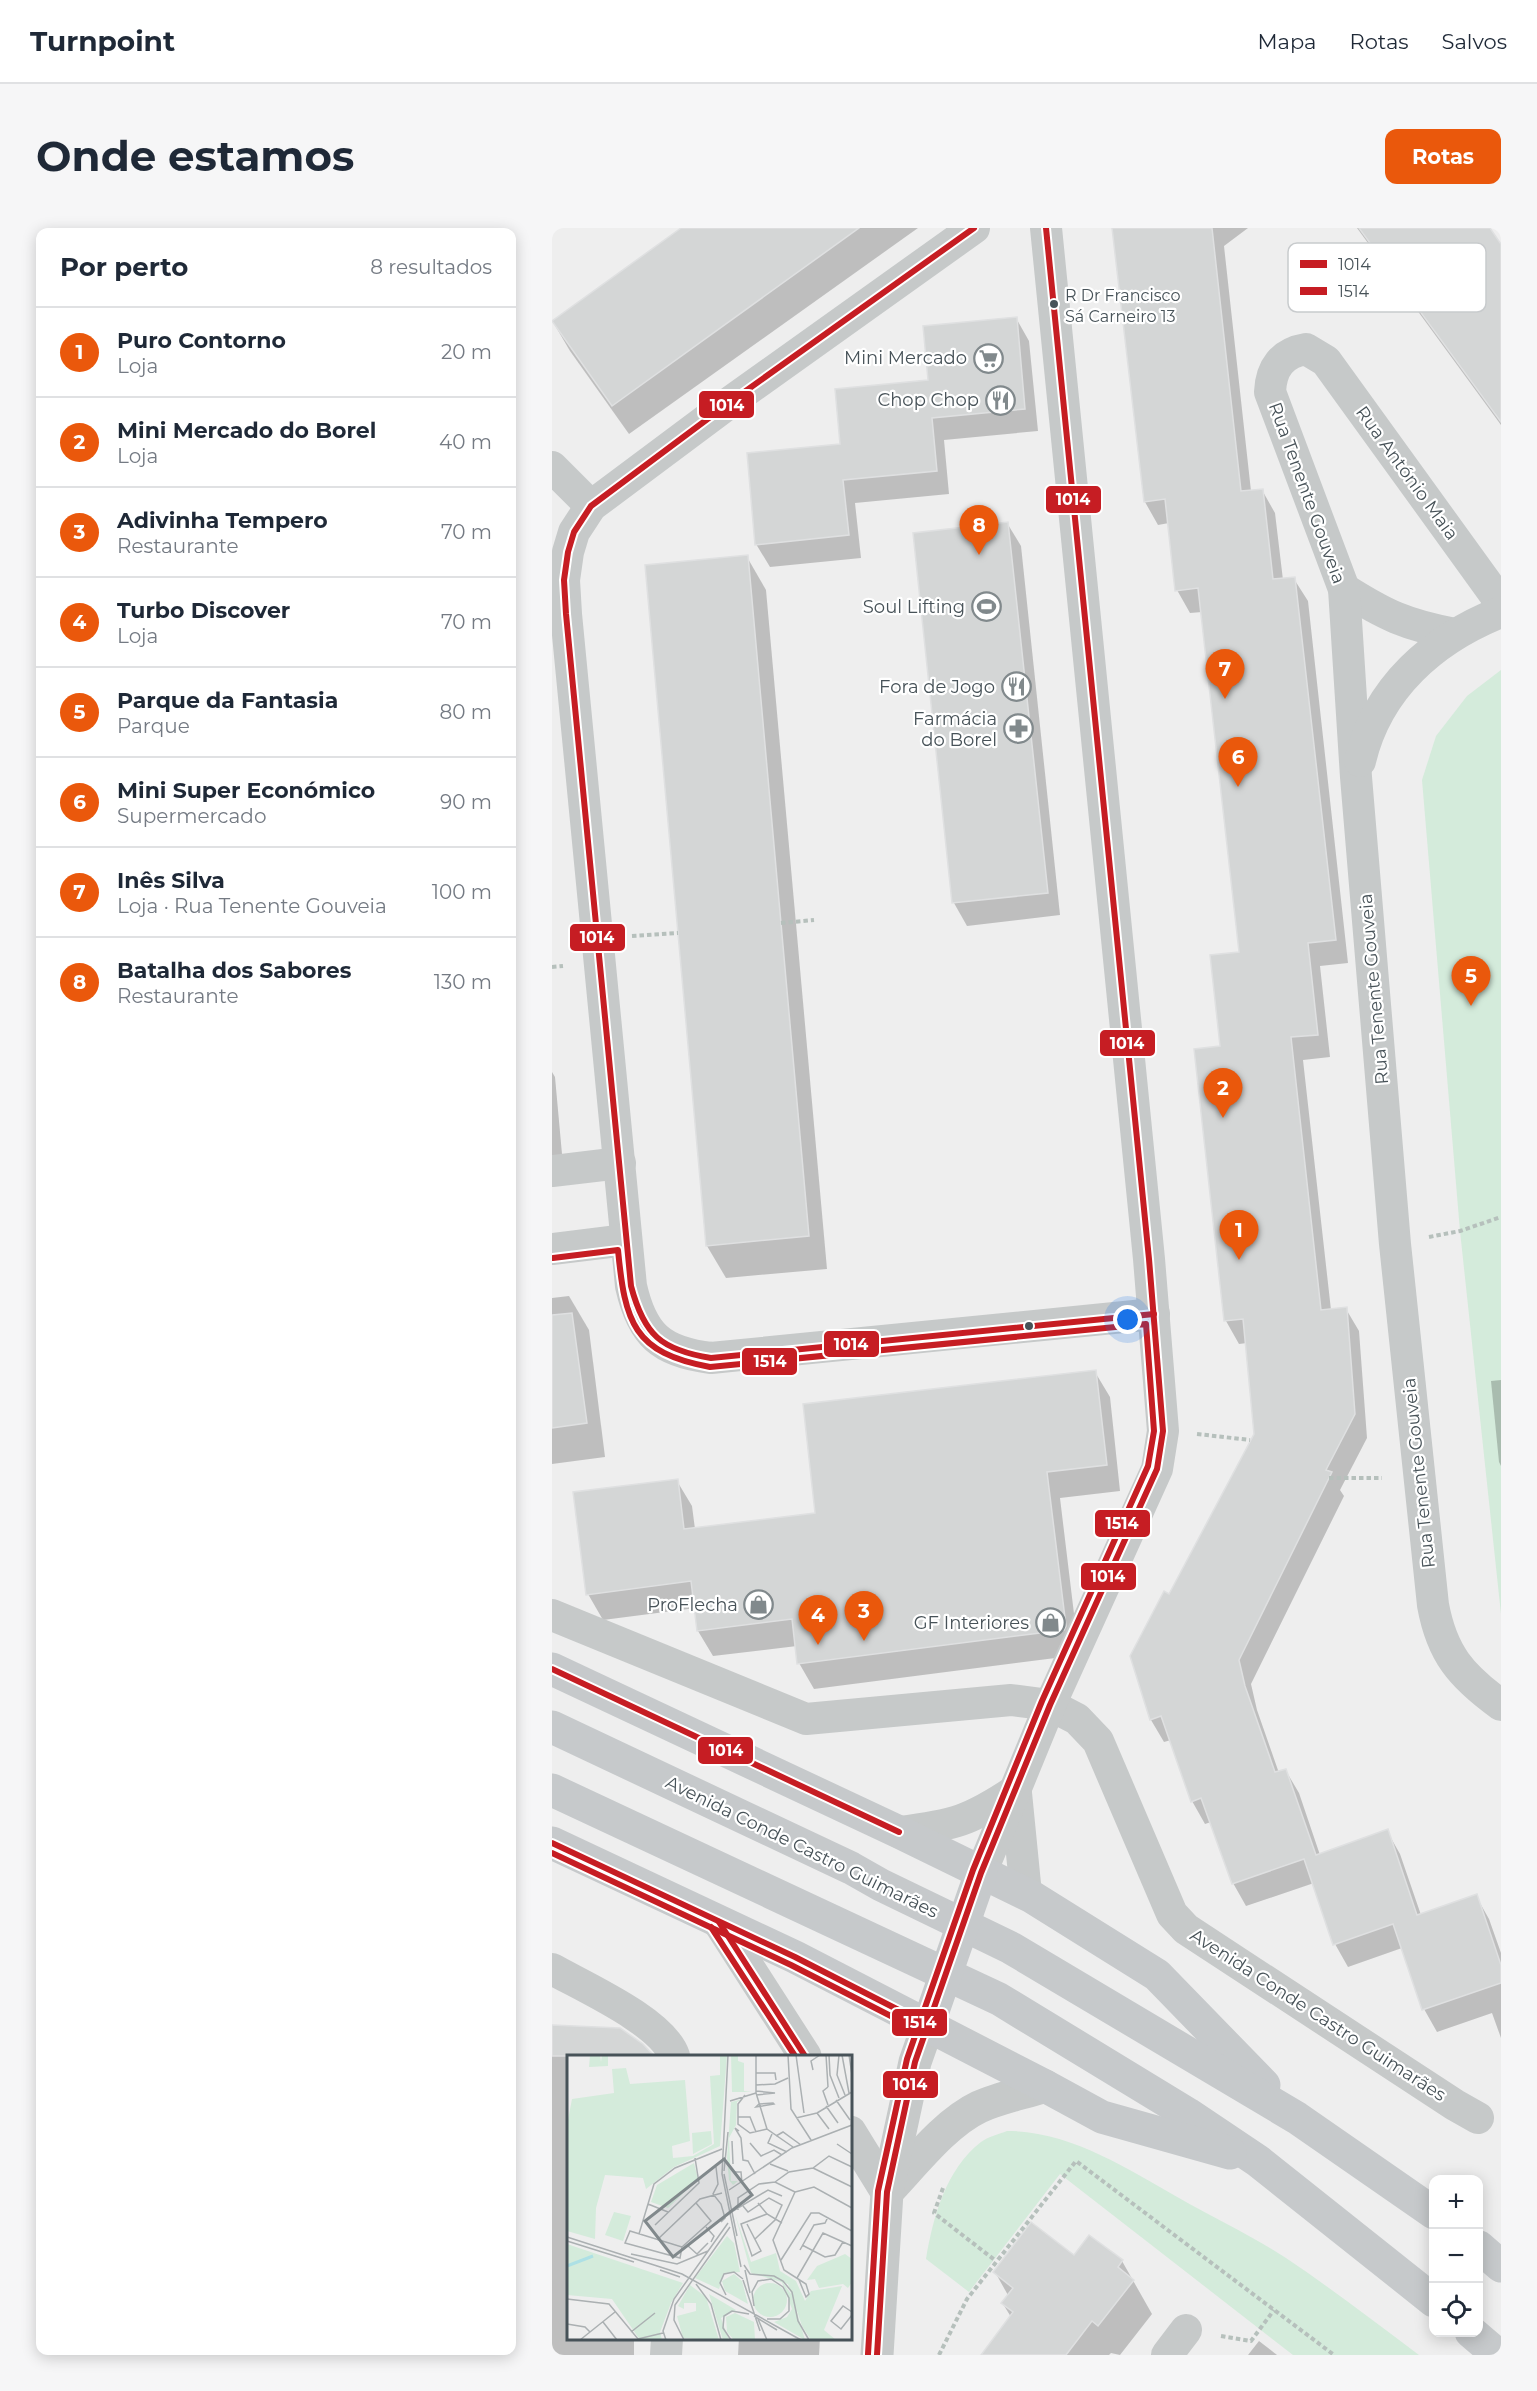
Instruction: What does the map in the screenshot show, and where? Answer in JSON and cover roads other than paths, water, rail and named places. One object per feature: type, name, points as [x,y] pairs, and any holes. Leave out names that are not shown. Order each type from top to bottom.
[{"type":"main road","name":"Avenida Conde Castro Guimarães","points":[[552,1668],[1026,1894],[1157,1975],[1297,2118]]},
{"type":"main road","name":"Avenida Conde Castro Guimarães","points":[[552,1727],[840,1863],[1011,1948],[1297,2118],[1429,2210]]},
{"type":"main road","points":[[552,1790],[999,1999],[1188,2114],[1258,2161],[1429,2297]]},
{"type":"main road","points":[[552,1843],[795,1957],[1102,2117],[1258,2161]]},
{"type":"main road","points":[[928,2025],[981,1873]]},
{"type":"main road","points":[[1483,2250],[1501,2266]]},
{"type":"main road","points":[[1477,2337],[1498,2355]]},
{"type":"street","points":[[974,228],[732,400],[591,506],[574,532],[568,552],[559,614],[597,939],[631,1286],[635,1305],[654,1338],[687,1355],[711,1358],[1154,1314]]},
{"type":"street","points":[[981,1873],[1050,1705],[1153,1478],[1162,1451],[1163,1431],[1154,1314],[1046,228]]},
{"type":"street","name":"Rua Tenente Gouveia","points":[[1306,349],[1294,351],[1285,356],[1275,368],[1270,379],[1270,392],[1344,589],[1356,777],[1395,1244],[1432,1605],[1438,1633],[1450,1658],[1474,1684],[1501,1705]]},
{"type":"street","name":"Rua António Maia","points":[[1306,349],[1326,361],[1501,603]]},
{"type":"street","points":[[552,467],[591,506]]},
{"type":"street","points":[[1344,589],[1395,619],[1427,629],[1455,634]]},
{"type":"street","points":[[1356,777],[1364,741],[1393,691],[1432,648],[1501,612]]},
{"type":"street","points":[[552,1171],[620,1163]]},
{"type":"street","points":[[552,1249],[627,1240]]},
{"type":"street","name":"Avenida Conde Castro Guimarães","points":[[552,1615],[806,1719],[1011,1700],[1050,1705],[1077,1719],[1098,1741],[1172,1914],[1186,1929],[1478,2118]]},
{"type":"street","points":[[899,1832],[942,1827],[959,1822],[985,1811],[1016,1790]]},
{"type":"street","points":[[1016,1790],[1026,1894]]},
{"type":"street","points":[[719,1922],[805,2055]]},
{"type":"street","points":[[552,1969],[641,2020],[670,2045],[674,2055]]},
{"type":"street","points":[[881,2353],[887,2192],[915,2062],[928,2025]]},
{"type":"street","points":[[887,2192],[930,2147],[955,2124],[978,2108],[1045,2086]]},
{"type":"street","points":[[852,2135],[887,2192]]},
{"type":"street","points":[[1167,2355],[1186,2330]]},
{"type":"street","points":[[666,2355],[667,2340]]},
{"type":"place","name":"R Dr Francisco Sá Carneiro 13","points":[[1054,304]]},
{"type":"place","name":"Mini Mercado","points":[[988,358]]},
{"type":"place","name":"Chop Chop","points":[[1000,400]]},
{"type":"place","name":"Batalha dos Sabores","points":[[979,555]]},
{"type":"place","name":"Soul Lifting","points":[[986,607]]},
{"type":"place","name":"Fora de Jogo","points":[[1016,687]]},
{"type":"place","name":"Inês Silva","points":[[1225,699]]},
{"type":"place","name":"Farmácia do Borel","points":[[1018,729]]},
{"type":"place","name":"Mini Super Económico","points":[[1238,787]]},
{"type":"place","name":"Parque da Fantasia","points":[[1471,1006]]},
{"type":"place","name":"Mini Mercado do Borel","points":[[1223,1118]]},
{"type":"place","name":"Puro Contorno","points":[[1239,1260]]},
{"type":"place","name":"ProFlecha","points":[[759,1605]]},
{"type":"place","name":"GF Interiores","points":[[1050,1623]]},
{"type":"place","name":"Adivinha Tempero","points":[[864,1641]]},
{"type":"place","name":"Turbo Discover","points":[[818,1645]]}]
